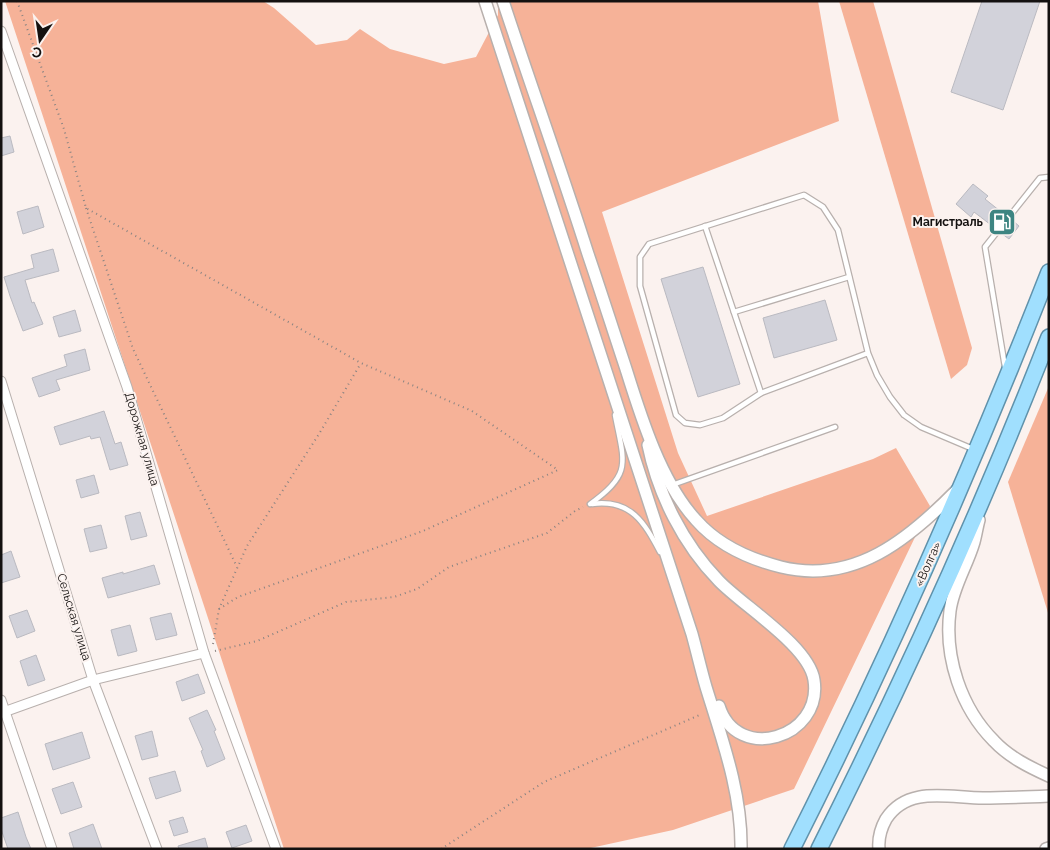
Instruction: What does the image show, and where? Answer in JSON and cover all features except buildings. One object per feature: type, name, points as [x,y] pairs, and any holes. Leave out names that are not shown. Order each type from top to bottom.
[{"type":"highway","name":"«Волга»","points":[[792,849],[876,677],[946,524],[1049,272]]},
{"type":"highway","name":"«Волга»","points":[[819,849],[898,687],[986,490],[1049,337]]},
{"type":"street","points":[[485,1],[692,634],[734,782],[740,823],[741,849]]},
{"type":"street","points":[[503,1],[563,175],[644,424],[672,484],[684,505],[697,521],[714,536],[741,554],[793,570],[815,572],[854,565],[873,558],[890,548],[938,509],[961,485]]},
{"type":"street","name":"Дорожная улица","points":[[1,31],[127,387],[204,653],[276,849]]},
{"type":"street","name":"Сельская улица","points":[[1,381],[93,680],[157,849]]},
{"type":"street","points":[[644,424],[652,467],[671,511],[702,562],[719,582],[798,650],[810,665],[815,694],[812,706],[806,717],[796,727],[784,734],[768,739],[753,738],[740,734],[729,726],[721,712],[712,683],[692,634]]},
{"type":"street","points":[[986,490],[974,543],[954,594],[950,612],[949,639],[955,674],[969,708],[994,741],[1014,758],[1049,776]]},
{"type":"street","points":[[3,712],[93,680],[204,653]]},
{"type":"street","points":[[1,700],[3,712],[52,849]]},
{"type":"street","points":[[879,849],[883,824],[899,804],[910,798],[923,796],[980,798],[1049,796]]},
{"type":"lane","points":[[1007,377],[985,247],[1040,178],[1049,177]]},
{"type":"lane","points":[[868,354],[761,393],[723,418],[700,425],[685,423],[676,415],[640,286],[640,257],[649,244],[804,196],[823,207],[838,230],[868,354],[877,374],[904,415],[921,427],[976,450]]},
{"type":"lane","points":[[705,226],[761,393]]},
{"type":"lane","points":[[734,312],[850,277]]},
{"type":"lane","points":[[1019,413],[1040,374]]},
{"type":"lane","points":[[590,504],[614,486],[622,466],[623,455],[609,380]]},
{"type":"lane","points":[[672,484],[835,427]]},
{"type":"lane","points":[[590,504],[603,503],[615,505],[627,509],[638,516],[647,527],[673,576]]},
{"type":"path","points":[[17,1],[64,129],[86,208],[132,349],[237,567]]},
{"type":"path","points":[[86,208],[361,363],[472,410],[558,470],[423,531],[238,597],[219,609]]},
{"type":"path","points":[[361,363],[319,434],[247,546],[219,609],[212,651],[257,641],[346,602],[394,596],[417,589],[449,568],[547,533],[575,511],[590,504]]},
{"type":"path","points":[[441,849],[544,782],[713,709]]},
{"type":"shaded area","points":[[5,1],[263,1],[274,8],[316,45],[347,40],[360,29],[390,49],[444,64],[476,57],[498,15],[498,1],[818,1],[839,121],[602,212],[678,453],[707,516],[873,459],[896,448],[930,506],[794,789],[673,830],[586,849],[284,849]]},
{"type":"shaded area","points":[[839,1],[873,1],[972,348],[967,365],[951,379]]},
{"type":"shaded area","points":[[1049,386],[1049,616],[1008,482]]},
{"type":"place","name":"Магистраль","points":[[1002,222]]}]
